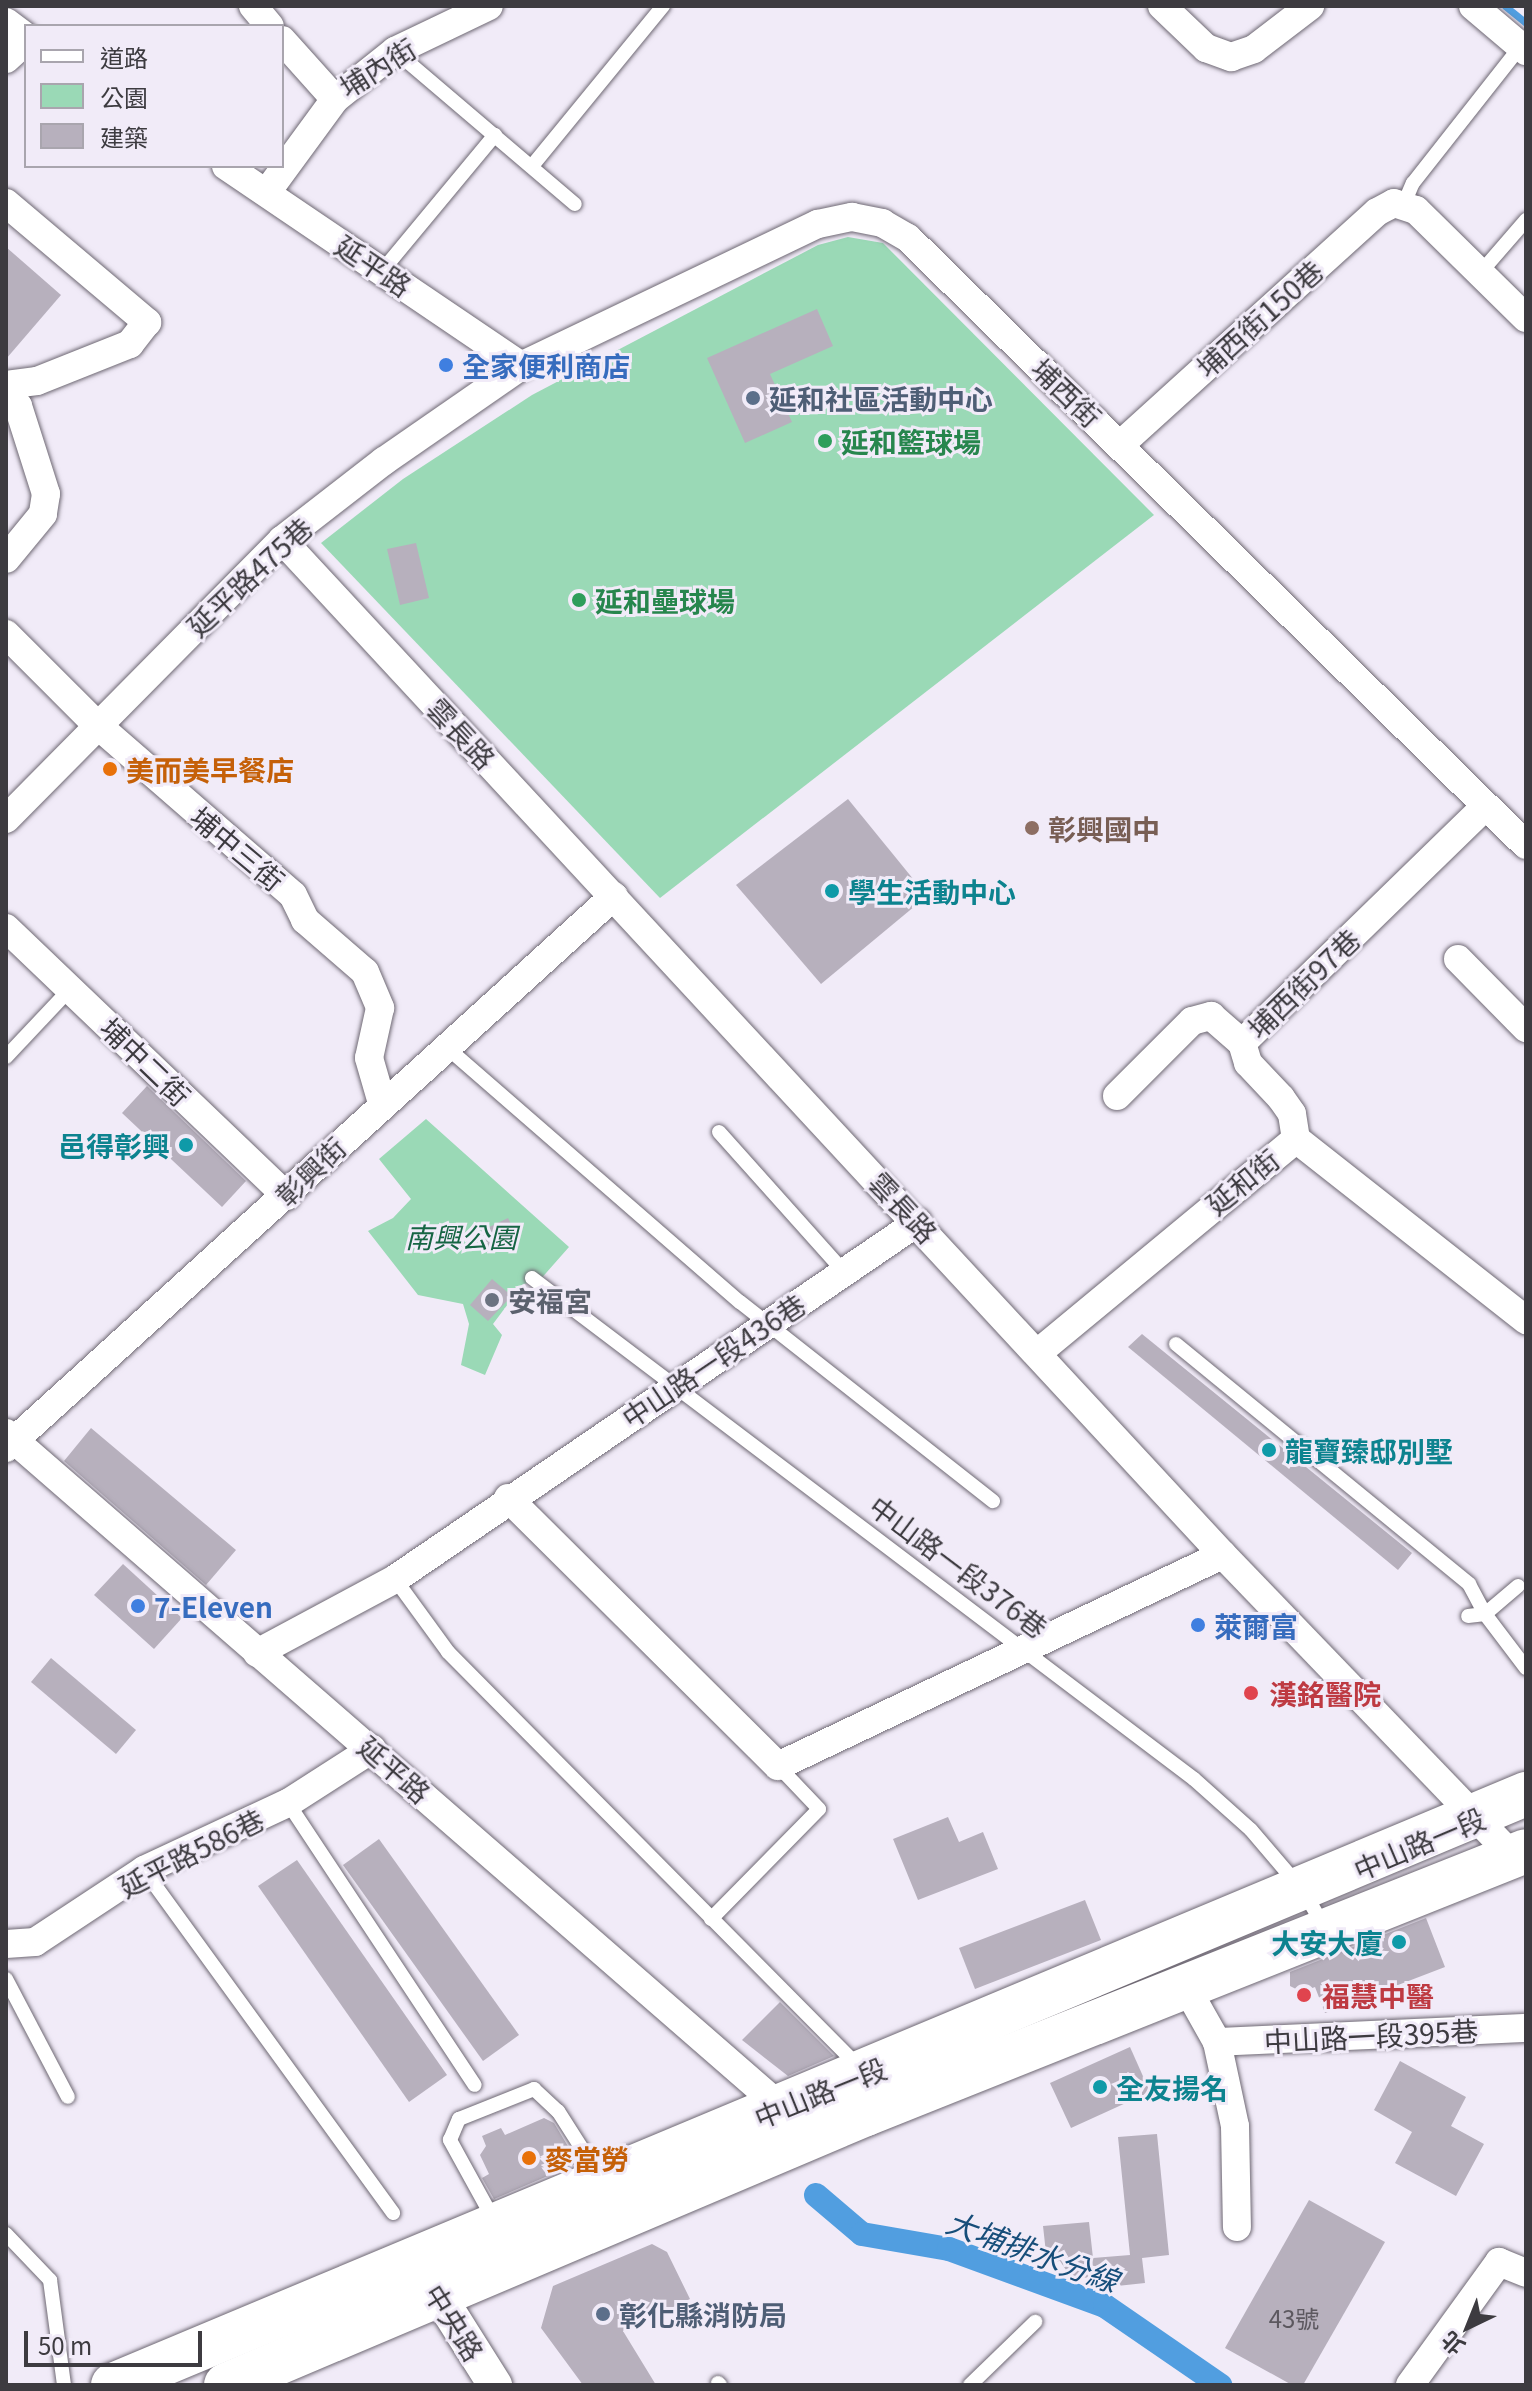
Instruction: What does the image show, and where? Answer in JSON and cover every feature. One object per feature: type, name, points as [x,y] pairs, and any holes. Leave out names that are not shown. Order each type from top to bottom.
[{"type":"main road","name":"中山路一段","points":[[113,2385],[426,2275],[610,2197],[1186,1987],[1314,1909],[1526,1794]]},
{"type":"main road","name":"中山路一段","points":[[610,2197],[782,2108],[866,2074],[1314,1909],[1522,1861]]},
{"type":"main road","name":"中山路一段","points":[[226,2385],[426,2275]]},
{"type":"street","name":"埔內街","points":[[284,42],[335,99],[395,51],[489,6]]},
{"type":"street","points":[[1162,6],[1206,48],[1231,57],[1254,49],[1310,6]]},
{"type":"street","points":[[1473,6],[1523,49]]},
{"type":"street","points":[[6,22],[24,37]]},
{"type":"street","points":[[6,59],[24,41]]},
{"type":"street","points":[[267,192],[335,99]]},
{"type":"street","name":"延平路","points":[[229,168],[521,366]]},
{"type":"street","points":[[6,203],[147,322],[130,344],[37,381],[6,385]]},
{"type":"street","points":[[1403,206],[1416,210],[1526,318]]},
{"type":"street","name":"埔西街150巷","points":[[1121,444],[1377,212],[1403,206]]},
{"type":"street","name":"埔西街","points":[[521,366],[818,224],[852,217],[882,223],[908,238],[1121,444],[1484,808],[1521,832]]},
{"type":"street","name":"延平路475巷","points":[[6,819],[95,723],[282,540],[521,366]]},
{"type":"street","points":[[6,394],[18,406],[46,494],[43,514],[6,559]]},
{"type":"street","name":"雲長路","points":[[282,540],[1040,1351],[1223,1555],[1522,1861]]},
{"type":"street","name":"埔中三街","points":[[6,634],[95,723],[293,895],[305,920],[365,972],[380,1008],[369,1058],[382,1103]]},
{"type":"street","name":"埔西街97巷","points":[[1117,1096],[1192,1021],[1211,1016],[1242,1043],[1484,808]]},
{"type":"street","name":"彰興街","points":[[9,1440],[286,1196],[444,1045],[614,896]]},
{"type":"street","name":"埔中二街","points":[[6,928],[286,1196]]},
{"type":"street","points":[[1458,959],[1526,1028]]},
{"type":"street","points":[[1242,1043],[1248,1063],[1292,1114],[1296,1139]]},
{"type":"street","name":"延和街","points":[[1040,1351],[1296,1139],[1526,1320]]},
{"type":"street","name":"中山路一段436巷","points":[[257,1653],[395,1579],[675,1384],[918,1222]]},
{"type":"street","name":"延平路","points":[[9,1440],[372,1749],[782,2108]]},
{"type":"street","points":[[508,1498],[778,1766],[1223,1555]]},
{"type":"street","name":"延平路586巷","points":[[6,1944],[35,1942],[144,1870],[288,1803],[372,1749]]},
{"type":"street","points":[[1186,1987],[1217,2042],[1235,2126],[1237,2227]]},
{"type":"street","name":"中山路一段395巷","points":[[1217,2042],[1526,2028]]},
{"type":"street","points":[[1410,2385],[1499,2262],[1526,2273]]},
{"type":"street","name":"中央路","points":[[426,2275],[495,2385]]},
{"type":"lane","points":[[532,166],[663,6]]},
{"type":"lane","points":[[1403,206],[1413,183],[1523,49]]},
{"type":"lane","points":[[395,51],[575,204]]},
{"type":"lane","points":[[382,271],[495,135]]},
{"type":"lane","points":[[1481,272],[1526,220]]},
{"type":"lane","points":[[6,1057],[71,988]]},
{"type":"lane","points":[[444,1045],[771,1321],[993,1501]]},
{"type":"lane","points":[[719,1132],[844,1272]]},
{"type":"lane","name":"中山路一段376巷","points":[[532,1278],[1025,1648],[1194,1779],[1251,1830],[1314,1909]]},
{"type":"lane","points":[[1176,1344],[1469,1584],[1485,1614],[1526,1668]]},
{"type":"lane","points":[[395,1579],[448,1652],[866,2074]]},
{"type":"lane","points":[[1468,1616],[1485,1614],[1518,1586]]},
{"type":"lane","points":[[711,1919],[819,1809],[778,1766]]},
{"type":"lane","points":[[288,1803],[475,2085]]},
{"type":"lane","points":[[144,1870],[393,2213]]},
{"type":"lane","points":[[6,1979],[68,2097]]},
{"type":"lane","points":[[504,2243],[450,2140],[459,2119],[534,2089],[558,2111],[610,2197]]},
{"type":"lane","points":[[6,2234],[50,2280],[64,2385]]},
{"type":"lane","points":[[970,2385],[1035,2322]]},
{"type":"green space","points":[[848,237],[883,243],[1154,515],[660,898],[321,543],[403,479],[532,395],[818,245]]},
{"type":"green space","name":"南興公園","points":[[426,1119],[569,1247],[539,1281],[523,1284],[493,1324],[502,1335],[485,1375],[461,1365],[469,1324],[463,1304],[418,1295],[368,1231],[393,1218],[411,1199],[379,1159]]},
{"type":"building","points":[[6,247],[61,295],[6,359]]},
{"type":"building","name":"延和社區活動中心","points":[[817,309],[833,346],[770,374],[792,422],[745,443],[707,358]]},
{"type":"building","points":[[416,543],[429,598],[400,605],[387,549]]},
{"type":"building","name":"學生活動中心","points":[[848,799],[927,896],[821,984],[736,885]]},
{"type":"building","name":"邑得彰興","points":[[147,1086],[246,1181],[222,1207],[122,1113]]},
{"type":"building","points":[[508,1218],[518,1238],[491,1251],[481,1231]]},
{"type":"building","name":"安福宮","points":[[492,1279],[512,1296],[488,1321],[470,1305]]},
{"type":"building","name":"龍寶臻邸別墅","points":[[1142,1334],[1412,1553],[1398,1570],[1128,1347]]},
{"type":"building","points":[[91,1428],[236,1550],[206,1585],[64,1461]]},
{"type":"building","name":"7-Eleven","points":[[123,1564],[182,1618],[154,1649],[94,1595]]},
{"type":"building","points":[[51,1658],[136,1730],[116,1754],[31,1682]]},
{"type":"building","points":[[948,1817],[959,1842],[983,1832],[998,1869],[918,1900],[893,1839]]},
{"type":"building","points":[[379,1839],[519,2035],[483,2061],[343,1865]]},
{"type":"building","points":[[297,1860],[447,2075],[409,2102],[258,1886]]},
{"type":"building","points":[[1085,1900],[1101,1940],[975,1989],[959,1948]]},
{"type":"building","name":"大安大廈","points":[[1426,1918],[1445,1967],[1325,2013],[1315,1987],[1302,1992],[1290,1986],[1290,1972]]},
{"type":"building","points":[[780,2002],[834,2056],[788,2076],[742,2040]]},
{"type":"building","name":"全友揚名","points":[[1130,2047],[1150,2092],[1071,2128],[1050,2083]]},
{"type":"building","points":[[1400,2061],[1466,2097],[1451,2126],[1484,2144],[1456,2196],[1395,2163],[1412,2132],[1374,2110]]},
{"type":"building","name":"麥當勞","points":[[544,2118],[554,2123],[578,2163],[494,2199],[482,2178],[489,2174],[480,2155],[486,2146],[482,2136],[501,2128],[505,2135]]},
{"type":"building","points":[[1157,2134],[1169,2255],[1142,2258],[1145,2283],[1117,2286],[1117,2280],[1101,2276],[1072,2279],[1060,2261],[1047,2262],[1043,2226],[1089,2222],[1093,2258],[1130,2255],[1118,2137]]},
{"type":"building","points":[[1309,2200],[1385,2242],[1303,2385],[1292,2385],[1225,2348]]},
{"type":"building","name":"彰化縣消防局","points":[[652,2244],[667,2252],[690,2299],[623,2331],[656,2385],[583,2385],[541,2328],[553,2286]]},
{"type":"waterway","points":[[1505,6],[1526,23]]},
{"type":"waterway","name":"大埔排水分線","points":[[816,2195],[862,2234],[949,2249],[1105,2306],[1220,2385]]},
{"type":"place","name":"全家便利商店","points":[[446,365]]},
{"type":"place","name":"延和社區活動中心","points":[[753,398]]},
{"type":"place","name":"延和籃球場","points":[[825,441]]},
{"type":"place","name":"延和壘球場","points":[[579,600]]},
{"type":"place","name":"美而美早餐店","points":[[110,769]]},
{"type":"place","name":"彰興國中","points":[[1032,828]]},
{"type":"place","name":"學生活動中心","points":[[832,891]]},
{"type":"place","name":"邑得彰興","points":[[186,1145]]},
{"type":"place","name":"安福宮","points":[[492,1300]]},
{"type":"place","name":"龍寶臻邸別墅","points":[[1269,1450]]},
{"type":"place","name":"7-Eleven","points":[[138,1606]]},
{"type":"place","name":"萊爾富","points":[[1198,1625]]},
{"type":"place","name":"漢銘醫院","points":[[1251,1693]]},
{"type":"place","name":"大安大廈","points":[[1399,1942]]},
{"type":"place","name":"福慧中醫","points":[[1304,1995]]},
{"type":"place","name":"全友揚名","points":[[1100,2087]]},
{"type":"place","name":"麥當勞","points":[[529,2158]]},
{"type":"place","name":"彰化縣消防局","points":[[603,2314]]}]
